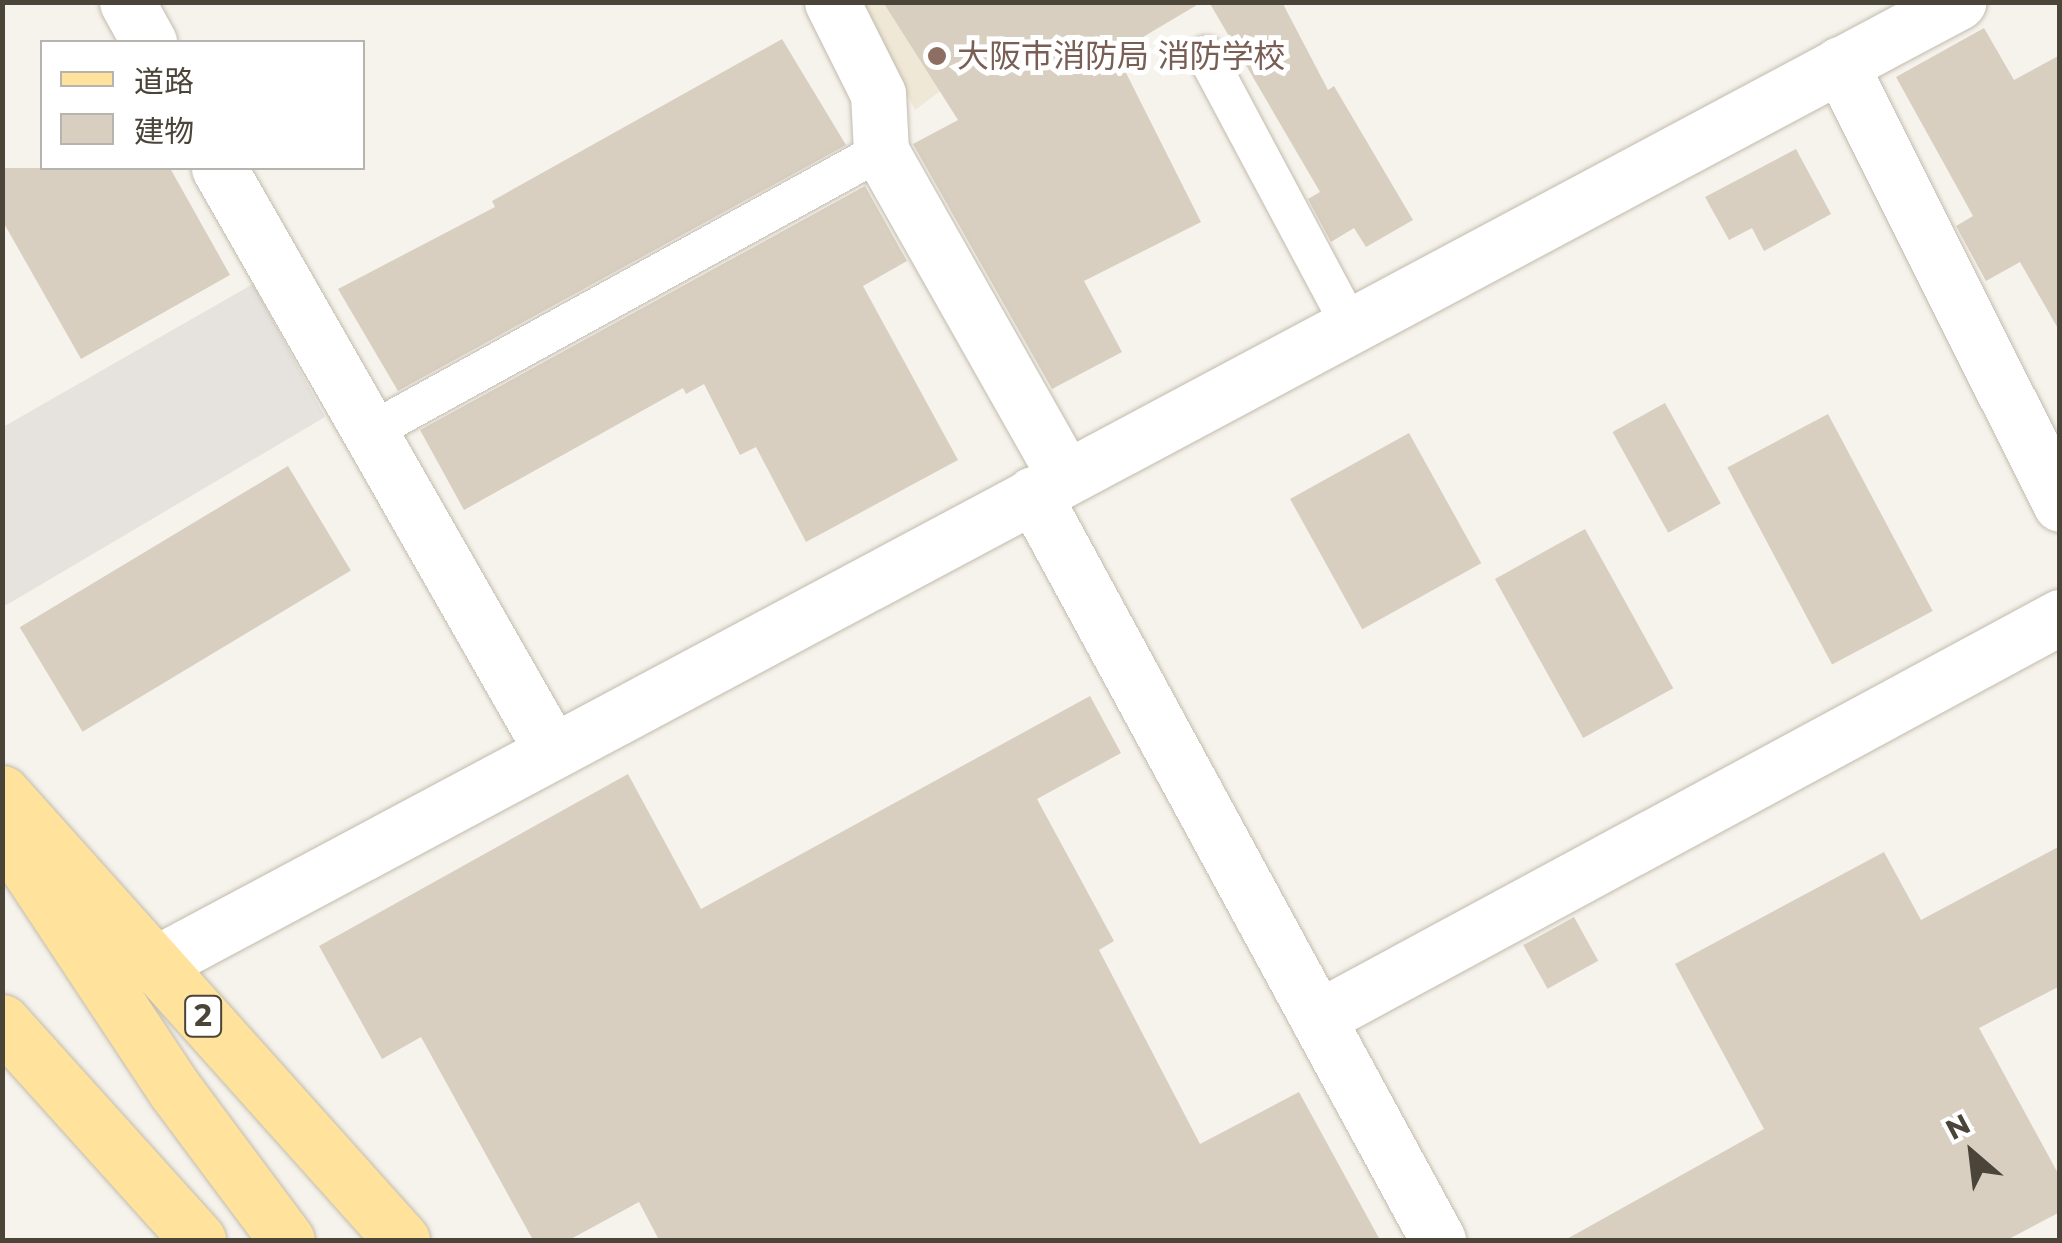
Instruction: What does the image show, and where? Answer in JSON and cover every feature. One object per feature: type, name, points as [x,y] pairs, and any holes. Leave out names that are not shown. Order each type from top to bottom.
[{"type":"main road","name":"2","points":[[2,793],[402,1240]]},
{"type":"main road","points":[[2,831],[175,1090],[287,1240]]},
{"type":"main road","points":[[2,1022],[198,1240]]},
{"type":"street","points":[[126,2],[148,40]]},
{"type":"street","points":[[832,2],[878,94],[881,151],[1320,1016],[1438,1240]]},
{"type":"street","points":[[155,964],[551,748],[1958,2]]},
{"type":"street","points":[[1840,64],[2060,504]]},
{"type":"street","points":[[220,170],[551,748]]},
{"type":"street","points":[[1320,1016],[2060,617]]},
{"type":"lane","points":[[1206,56],[1350,324]]},
{"type":"lane","points":[[368,433],[881,151]]},
{"type":"shaded area","name":"大阪市消防局 消防学校","points":[[860,3],[1058,3],[915,110]]},
{"type":"shaded area","points":[[253,284],[325,417],[3,607],[3,427]]},
{"type":"building","points":[[883,2],[1202,2],[1116,53],[1201,222],[1084,281],[1122,352],[1052,389],[913,144],[958,120]]},
{"type":"building","points":[[1209,2],[1282,2],[1328,90],[1334,86],[1413,220],[1366,247],[1354,228],[1331,242],[1308,199],[1320,192]]},
{"type":"building","points":[[1984,28],[2014,80],[2060,55],[2060,332],[2020,262],[1986,281],[1956,226],[1973,216],[1896,77]]},
{"type":"building","points":[[782,39],[846,145],[398,391],[338,289],[495,207],[492,201]]},
{"type":"building","points":[[1796,149],[1831,214],[1764,251],[1752,228],[1729,240],[1705,197]]},
{"type":"building","points":[[2,168],[171,170],[230,275],[81,359],[2,220]]},
{"type":"building","points":[[865,186],[907,261],[863,286],[958,460],[806,542],[756,447],[740,455],[704,384],[686,394],[683,388],[464,510],[420,430]]},
{"type":"building","points":[[1665,403],[1721,504],[1668,533],[1613,432]]},
{"type":"building","points":[[1828,414],[1933,611],[1832,664],[1727,468]]},
{"type":"building","points":[[1409,433],[1481,563],[1362,629],[1290,499]]},
{"type":"building","points":[[288,466],[351,571],[83,732],[20,627]]},
{"type":"building","points":[[1585,529],[1673,688],[1583,738],[1495,579]]},
{"type":"building","points":[[1090,696],[1121,753],[1037,799],[1114,941],[1099,950],[1200,1144],[1299,1092],[1380,1240],[659,1240],[639,1202],[569,1240],[533,1240],[421,1037],[382,1059],[319,946],[628,774],[701,909]]},
{"type":"building","points":[[2060,846],[2060,986],[1979,1028],[2060,1177],[2060,1212],[2007,1240],[1565,1240],[1764,1129],[1675,964],[1884,852],[1921,920]]},
{"type":"building","points":[[1574,917],[1598,961],[1548,989],[1523,945]]},
{"type":"place","name":"大阪市消防局 消防学校","points":[[937,56]]}]
